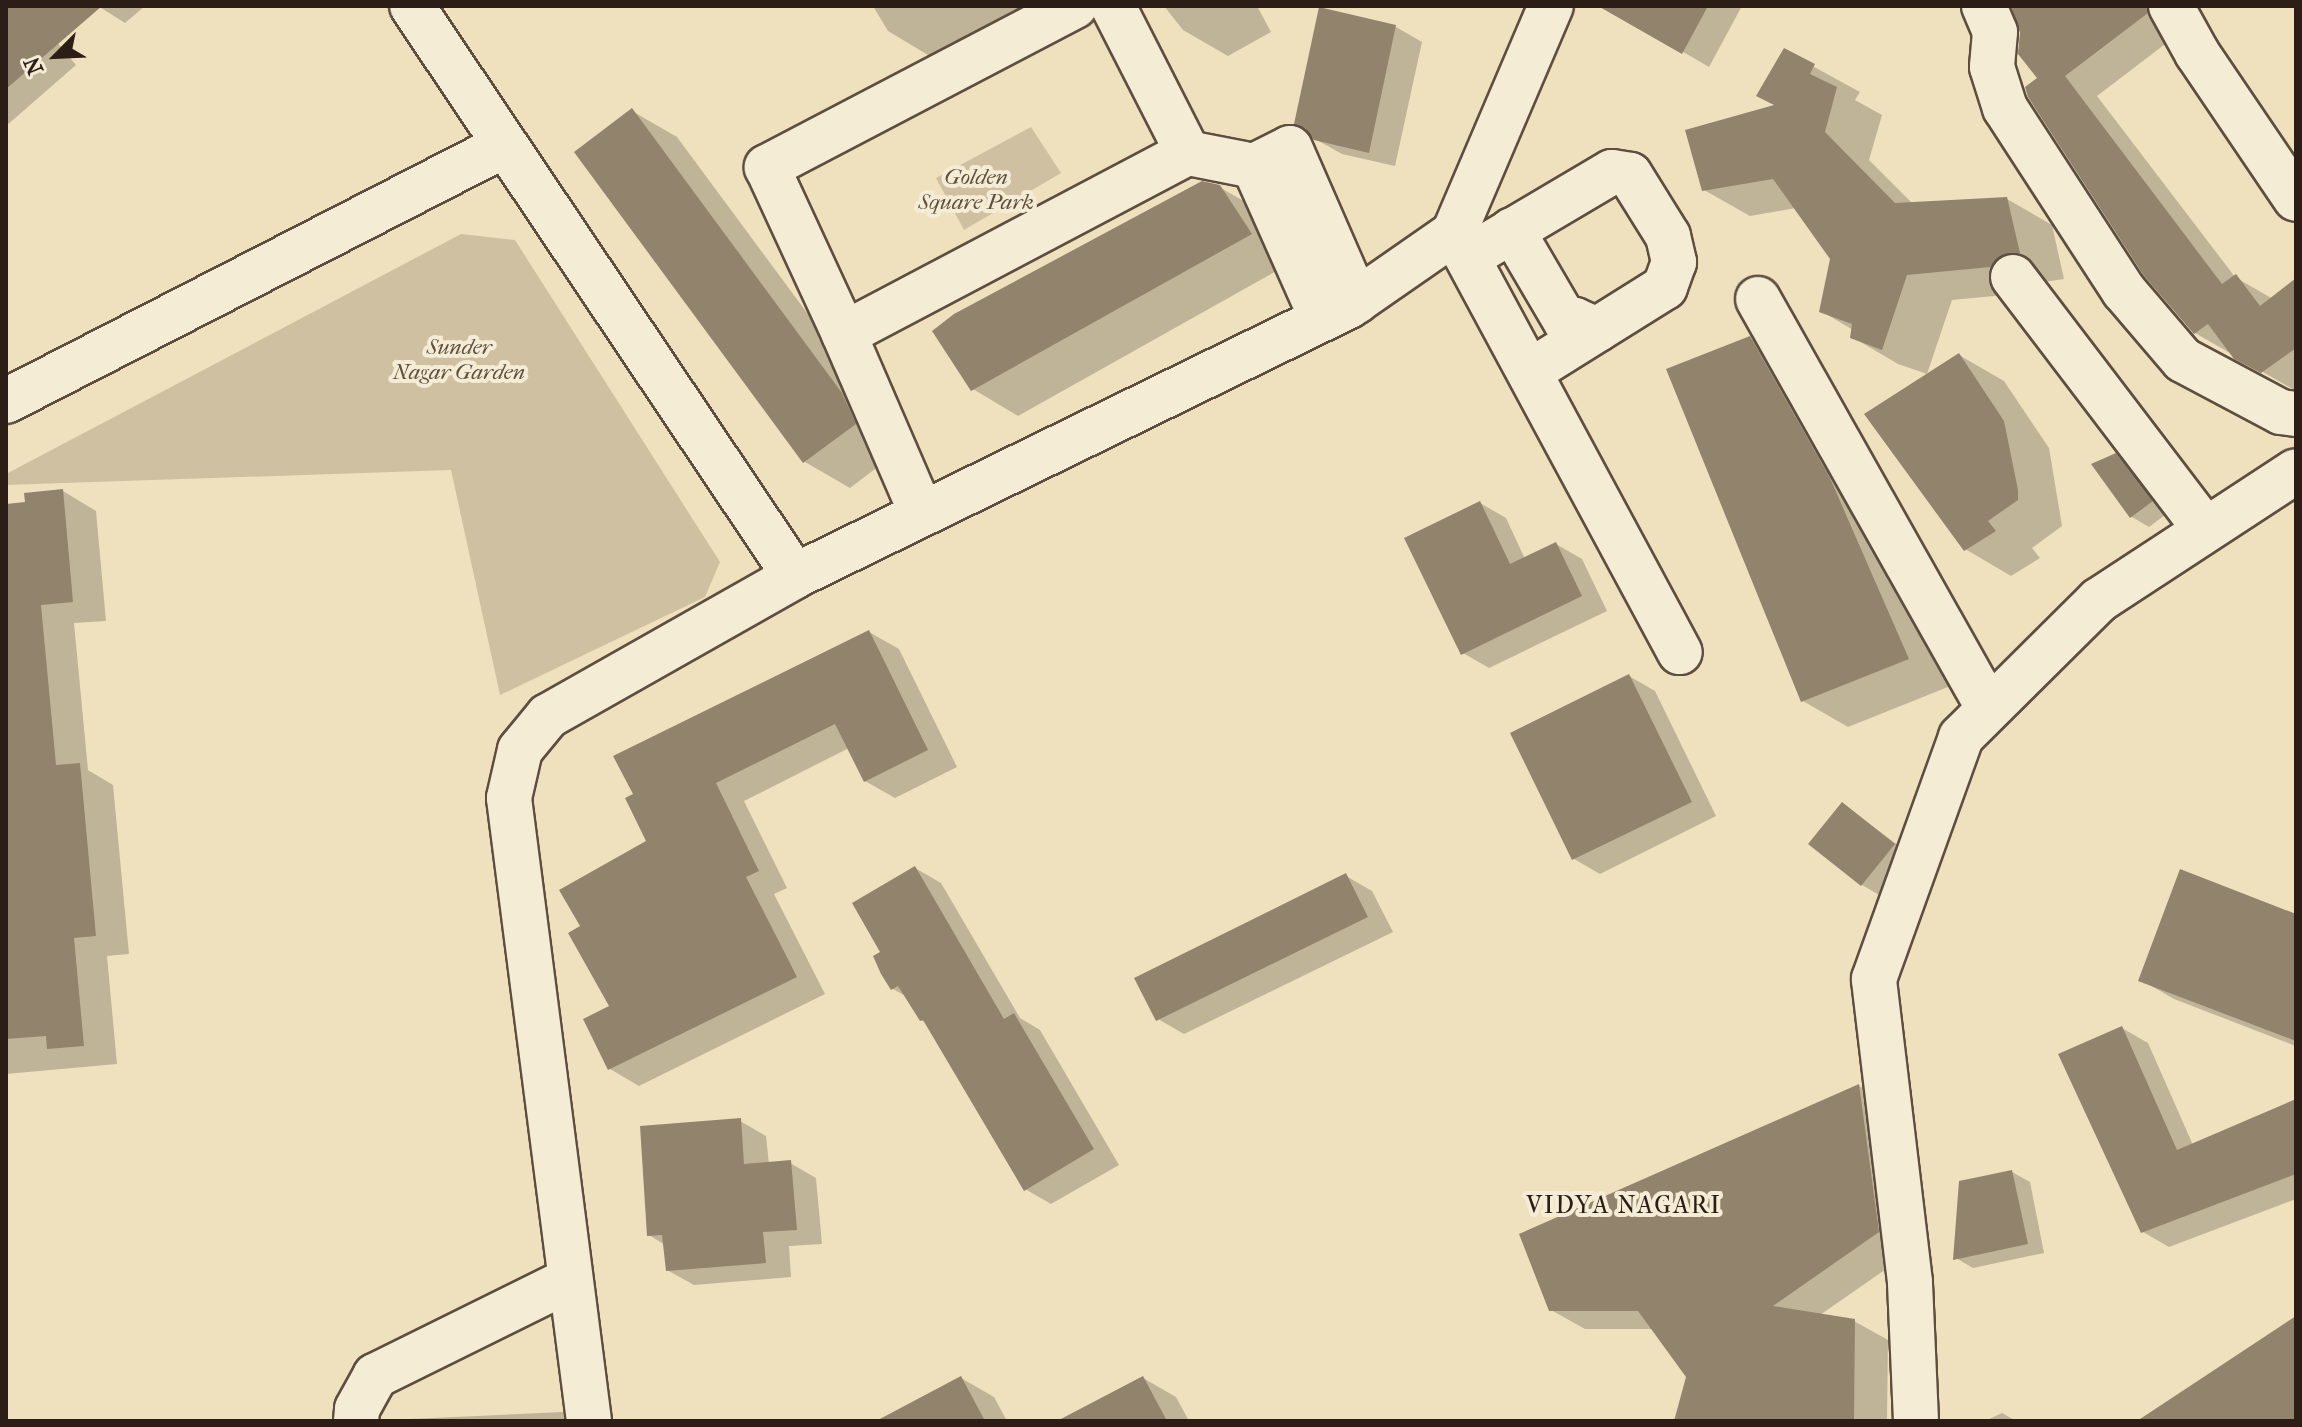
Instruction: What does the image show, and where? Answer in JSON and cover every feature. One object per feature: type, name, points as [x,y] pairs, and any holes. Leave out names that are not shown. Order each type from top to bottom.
[{"type":"street","points":[[412,6],[795,576]]},
{"type":"street","points":[[922,514],[767,167],[1075,6]]},
{"type":"street","points":[[1113,6],[1188,153]]},
{"type":"street","points":[[1551,6],[1461,245],[1680,652]]},
{"type":"street","points":[[1984,6],[1995,32],[1992,67],[2005,108],[2124,291],[2183,360],[2281,412],[2296,414]]},
{"type":"street","points":[[2171,6],[2197,53],[2296,199]]},
{"type":"street","points":[[6,401],[505,145]]},
{"type":"street","points":[[844,334],[1188,153],[1272,157],[1340,310]]},
{"type":"street","points":[[589,1421],[509,798],[520,750],[548,716],[795,576],[1340,310],[1461,245],[1512,230],[1612,172],[1630,175],[1668,236],[1674,262],[1665,287],[1529,372]]},
{"type":"street","points":[[1512,230],[1566,322],[1575,320],[1597,330]]},
{"type":"street","points":[[2013,277],[2205,529]]},
{"type":"street","points":[[1758,299],[1988,707]]},
{"type":"street","points":[[1916,1421],[1910,1282],[1874,979],[1961,737],[2099,600],[2296,471]]},
{"type":"street","points":[[356,1421],[357,1409],[375,1376],[569,1280]]},
{"type":"green space","name":"Golden Square Park","points":[[1031,127],[1061,173],[964,230],[936,178]]},
{"type":"green space","name":"Sunder Nagar Garden","points":[[461,234],[515,240],[720,562],[705,597],[500,695],[451,470],[6,485],[6,474]]},
{"type":"building","points":[[6,6],[102,6],[6,89]]},
{"type":"building","points":[[1598,6],[1708,6],[1682,54]]},
{"type":"building","points":[[2011,6],[2146,6],[2148,13],[2065,76],[2222,284],[2236,274],[2260,306],[2296,278],[2296,348],[2261,373],[2234,359],[2208,324],[2194,334],[2144,276],[2028,97],[2025,87],[2037,78],[2018,54],[2020,33]]},
{"type":"building","points":[[1319,7],[1396,25],[1369,153],[1314,140],[1305,128],[1294,124]]},
{"type":"building","points":[[1784,48],[1815,64],[1810,74],[1837,87],[1825,132],[1895,203],[2007,197],[2020,253],[1999,257],[1990,267],[1907,275],[1882,350],[1850,338],[1852,324],[1819,312],[1830,259],[1773,179],[1702,191],[1685,130],[1774,105],[1756,96]]},
{"type":"building","points":[[632,108],[842,393],[856,424],[803,463],[574,152]]},
{"type":"building","points":[[1202,181],[1220,185],[1252,234],[971,391],[932,331],[954,314]]},
{"type":"building","points":[[1750,336],[1830,478],[1909,659],[1801,702],[1666,369]]},
{"type":"building","points":[[1959,353],[2004,421],[2018,490],[2018,500],[1988,521],[1996,531],[1964,551],[1864,414]]},
{"type":"building","points":[[2116,453],[2153,501],[2130,518],[2091,464]]},
{"type":"building","points":[[63,489],[73,602],[41,605],[56,765],[80,763],[96,936],[74,938],[84,1046],[47,1049],[46,1036],[6,1039],[6,504],[25,502],[24,493]]},
{"type":"building","points":[[1480,501],[1510,564],[1556,542],[1582,596],[1461,655],[1404,538]]},
{"type":"building","points":[[869,630],[928,750],[864,782],[835,724],[716,783],[759,871],[746,877],[797,977],[608,1070],[583,1019],[609,1006],[568,933],[580,926],[559,890],[646,841],[625,798],[633,794],[613,756]]},
{"type":"building","points":[[1629,674],[1692,802],[1572,860],[1510,733]]},
{"type":"building","points":[[1842,802],[1895,844],[1861,886],[1808,844]]},
{"type":"building","points":[[915,866],[1004,1019],[1014,1013],[1094,1149],[1024,1191],[923,1020],[920,1021],[898,986],[891,990],[881,974],[873,956],[880,952],[852,903]]},
{"type":"building","points":[[2180,869],[2296,914],[2296,1041],[2138,981]]},
{"type":"building","points":[[1346,873],[1368,917],[1156,1021],[1134,978]]},
{"type":"building","points":[[2122,1026],[2177,1150],[2296,1099],[2296,1174],[2141,1233],[2058,1054]]},
{"type":"building","points":[[1859,1084],[1879,1232],[1773,1306],[1855,1319],[1854,1421],[1674,1421],[1686,1377],[1638,1311],[1549,1311],[1519,1234]]},
{"type":"building","points":[[741,1118],[744,1164],[791,1160],[797,1230],[763,1232],[766,1263],[666,1271],[662,1235],[647,1236],[640,1126]]},
{"type":"building","points":[[2012,1170],[2028,1244],[1953,1260],[1959,1181]]},
{"type":"building","points":[[2296,1316],[2296,1421],[2137,1421]]},
{"type":"building","points":[[961,1376],[985,1421],[876,1421]]},
{"type":"building","points":[[1143,1376],[1167,1421],[1057,1421]]},
{"type":"district","name":"VIDYA NAGARI","points":[[1624,1206]]}]
